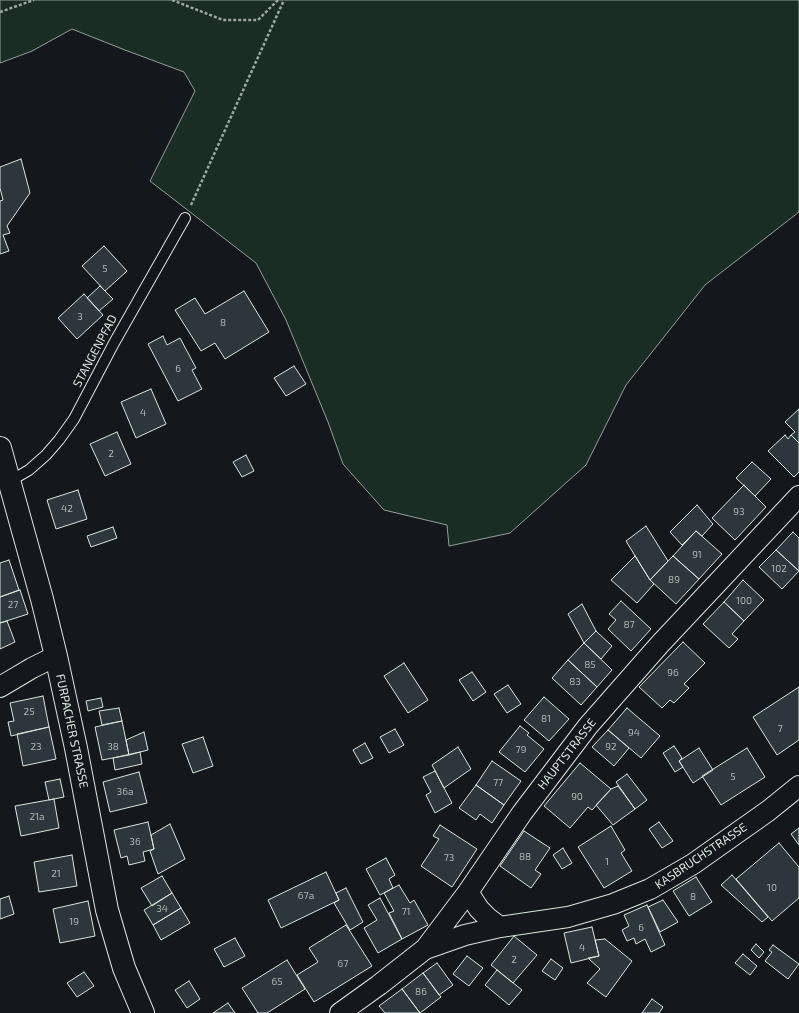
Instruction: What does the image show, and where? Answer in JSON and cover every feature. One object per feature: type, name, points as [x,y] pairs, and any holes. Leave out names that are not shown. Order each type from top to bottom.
[{"type":"street","name":"FURPACHER STRASSE","points":[[0,448],[42,599],[56,656],[76,748],[107,910],[124,968],[143,1013]]},
{"type":"street","name":"HAUPTSTRASSE","points":[[340,1013],[425,949],[468,892],[522,813],[588,726],[660,644],[799,496]]},
{"type":"street","points":[[0,686],[56,656]]},
{"type":"street","name":"KASBRUCHSTRASSE","points":[[425,949],[465,935],[500,927],[568,916],[613,904],[650,889],[693,864],[799,786]]},
{"type":"street","points":[[468,892],[479,909],[500,927]]},
{"type":"lane","name":"STANGENPFAD","points":[[10,481],[29,470],[46,455],[74,419],[114,343],[185,218]]},
{"type":"path","points":[[0,12],[34,0]]},
{"type":"path","points":[[172,0],[223,20],[258,20],[278,0]]},
{"type":"path","points":[[185,218],[284,0]]},
{"type":"green space","points":[[0,0],[799,0],[799,212],[705,285],[626,385],[586,465],[510,533],[449,546],[447,525],[384,510],[343,464],[328,422],[286,320],[256,263],[150,181],[195,91],[184,72],[72,29],[32,51],[0,63]]},
{"type":"building","points":[[21,159],[30,193],[7,226],[10,233],[3,235],[9,251],[0,254],[0,201],[3,200],[0,188],[0,167]]},
{"type":"building","points":[[104,246],[127,271],[105,291],[82,266]]},
{"type":"building","points":[[100,286],[113,299],[99,311],[87,298]]},
{"type":"building","points":[[244,291],[269,332],[225,359],[215,343],[201,351],[175,310],[195,298],[205,314]]},
{"type":"building","points":[[84,294],[103,315],[77,339],[58,318]]},
{"type":"building","points":[[163,336],[167,345],[180,338],[196,368],[192,370],[202,389],[178,401],[148,344]]},
{"type":"building","points":[[294,366],[306,384],[286,396],[274,378]]},
{"type":"building","points":[[151,389],[166,424],[136,438],[121,402]]},
{"type":"building","points":[[799,409],[799,443],[791,435],[795,432],[785,422]]},
{"type":"building","points":[[117,432],[131,464],[105,476],[90,444]]},
{"type":"building","points":[[785,435],[788,439],[791,435],[799,443],[799,472],[794,477],[768,451]]},
{"type":"building","points":[[246,455],[254,471],[242,477],[233,462]]},
{"type":"building","points":[[752,462],[771,479],[755,496],[736,478]]},
{"type":"building","points":[[744,485],[766,507],[735,540],[712,518]]},
{"type":"building","points":[[78,490],[87,519],[56,529],[47,500]]},
{"type":"building","points":[[697,505],[713,524],[702,536],[696,531],[682,545],[670,532]]},
{"type":"building","points":[[646,526],[668,561],[650,580],[626,541]]},
{"type":"building","points":[[113,527],[117,538],[91,547],[87,536]]},
{"type":"building","points":[[696,531],[722,554],[699,579],[673,556]]},
{"type":"building","points":[[793,532],[799,538],[799,571],[776,550]]},
{"type":"building","points":[[776,550],[799,571],[782,589],[759,567]]},
{"type":"building","points":[[635,556],[654,584],[637,603],[611,580]]},
{"type":"building","points":[[673,556],[699,579],[676,604],[650,580]]},
{"type":"building","points":[[9,560],[19,590],[0,597],[0,563]]},
{"type":"building","points":[[743,580],[764,600],[744,621],[724,602]]},
{"type":"building","points":[[20,590],[28,614],[0,623],[0,597]]},
{"type":"building","points":[[621,601],[651,629],[631,651],[608,629],[616,620],[609,614]]},
{"type":"building","points":[[724,602],[744,621],[732,634],[738,639],[729,648],[703,624]]},
{"type":"building","points":[[582,604],[596,631],[584,643],[568,614]]},
{"type":"building","points":[[7,621],[15,642],[0,649],[0,623]]},
{"type":"building","points":[[596,631],[612,646],[601,659],[584,643]]},
{"type":"building","points":[[683,642],[705,663],[684,684],[689,688],[674,703],[670,700],[662,708],[639,687]]},
{"type":"building","points":[[584,643],[612,670],[597,687],[568,660]]},
{"type":"building","points":[[568,660],[597,687],[581,705],[552,678]]},
{"type":"building","points":[[404,663],[428,700],[408,713],[384,676]]},
{"type":"building","points":[[472,672],[486,692],[473,701],[459,680]]},
{"type":"building","points":[[508,685],[521,704],[507,713],[494,694]]},
{"type":"building","points":[[799,687],[799,740],[777,755],[753,717]]},
{"type":"building","points":[[43,696],[49,727],[11,736],[8,722],[14,721],[10,703]]},
{"type":"building","points":[[544,697],[569,719],[549,741],[524,720]]},
{"type":"building","points":[[101,698],[103,707],[88,711],[86,701]]},
{"type":"building","points":[[119,708],[122,721],[102,725],[99,711]]},
{"type":"building","points":[[627,708],[660,736],[641,758],[608,730]]},
{"type":"building","points":[[122,721],[129,755],[102,760],[95,727]]},
{"type":"building","points":[[520,726],[529,733],[527,735],[544,749],[525,772],[499,752]]},
{"type":"building","points":[[49,727],[56,759],[23,766],[17,734]]},
{"type":"building","points":[[395,729],[404,745],[389,753],[380,737]]},
{"type":"building","points":[[608,730],[629,748],[614,766],[592,747]]},
{"type":"building","points":[[144,732],[148,750],[129,755],[126,740]]},
{"type":"building","points":[[203,737],[213,766],[193,773],[182,744]]},
{"type":"building","points":[[365,743],[373,758],[361,764],[353,750]]},
{"type":"building","points":[[674,746],[682,758],[679,761],[683,767],[675,772],[663,753]]},
{"type":"building","points":[[458,747],[471,769],[444,788],[432,765]]},
{"type":"building","points":[[699,748],[713,770],[693,783],[679,761]]},
{"type":"building","points":[[747,748],[765,777],[721,805],[702,776]]},
{"type":"building","points":[[140,752],[142,764],[115,770],[113,758]]},
{"type":"building","points":[[492,761],[521,781],[504,805],[476,785]]},
{"type":"building","points":[[580,763],[611,789],[592,810],[588,807],[570,828],[544,806]]},
{"type":"building","points":[[435,771],[452,803],[435,813],[426,795],[431,792],[423,777]]},
{"type":"building","points":[[139,772],[147,803],[110,812],[103,782]]},
{"type":"building","points":[[627,774],[647,800],[635,809],[616,782]]},
{"type":"building","points":[[60,779],[64,797],[49,800],[45,782]]},
{"type":"building","points":[[476,785],[504,805],[492,823],[480,814],[476,820],[459,808]]},
{"type":"building","points":[[618,786],[635,809],[613,825],[596,805],[611,789]]},
{"type":"building","points":[[54,799],[59,828],[21,836],[15,806]]},
{"type":"building","points":[[148,822],[154,849],[143,852],[145,861],[129,865],[127,856],[121,858],[114,830]]},
{"type":"building","points":[[659,822],[673,841],[662,848],[649,829]]},
{"type":"building","points":[[170,824],[185,859],[158,874],[150,851],[154,849],[151,835]]},
{"type":"building","points":[[440,825],[477,849],[452,887],[421,866],[439,839],[433,836]]},
{"type":"building","points":[[611,826],[625,850],[621,853],[632,871],[604,888],[578,847]]},
{"type":"building","points":[[799,828],[799,845],[791,834]]},
{"type":"building","points":[[524,831],[550,848],[535,870],[541,874],[531,888],[500,866]]},
{"type":"building","points":[[779,843],[799,867],[799,898],[772,921],[736,879]]},
{"type":"building","points":[[563,848],[572,863],[562,869],[553,855]]},
{"type":"building","points":[[72,855],[77,886],[39,892],[34,862]]},
{"type":"building","points":[[386,858],[395,875],[389,879],[393,888],[380,895],[366,869]]},
{"type":"building","points":[[326,872],[339,900],[281,928],[268,900]]},
{"type":"building","points":[[732,875],[768,917],[762,922],[721,885]]},
{"type":"building","points":[[162,876],[172,893],[152,906],[141,888]]},
{"type":"building","points":[[696,877],[712,902],[689,916],[673,891]]},
{"type":"building","points":[[399,885],[410,903],[414,900],[428,925],[402,939],[389,913],[394,911],[384,893]]},
{"type":"building","points":[[346,888],[363,922],[350,930],[334,903],[339,900],[336,893]]},
{"type":"building","points":[[172,893],[181,908],[153,925],[144,910]]},
{"type":"building","points":[[9,896],[14,914],[0,919],[0,899]]},
{"type":"building","points":[[380,898],[402,939],[378,953],[364,928],[377,920],[368,905]]},
{"type":"building","points":[[663,900],[678,922],[660,932],[648,907]]},
{"type":"building","points":[[88,901],[95,936],[60,943],[53,909]]},
{"type":"building","points":[[647,905],[665,945],[651,952],[645,939],[636,944],[634,938],[627,941],[622,930],[629,926],[624,915]]},
{"type":"building","points":[[181,908],[190,923],[161,940],[153,925]]},
{"type":"building","points":[[346,925],[372,966],[314,1002],[297,975],[318,962],[309,948]]},
{"type":"building","points":[[592,927],[599,956],[571,963],[564,933]]},
{"type":"building","points":[[514,936],[537,955],[513,983],[491,965]]},
{"type":"building","points":[[235,938],[245,956],[224,967],[214,949]]},
{"type":"building","points":[[605,939],[632,961],[606,997],[587,983],[600,969],[588,958],[599,956],[595,940]]},
{"type":"building","points":[[756,944],[764,952],[759,958],[751,950]]},
{"type":"building","points":[[773,945],[799,964],[788,979],[765,961],[772,952],[769,950]]},
{"type":"building","points":[[743,954],[757,966],[750,975],[735,963]]},
{"type":"building","points":[[467,956],[483,968],[469,986],[453,974]]},
{"type":"building","points":[[551,959],[563,968],[555,980],[542,971]]},
{"type":"building","points":[[287,960],[305,989],[267,1013],[258,1013],[242,988]]},
{"type":"building","points":[[437,963],[453,985],[439,995],[423,973]]},
{"type":"building","points":[[497,970],[522,990],[509,1005],[485,985]]},
{"type":"building","points":[[84,972],[94,986],[77,997],[67,983]]},
{"type":"building","points":[[423,973],[441,997],[420,1013],[402,989]]},
{"type":"building","points":[[189,981],[200,999],[187,1008],[175,990]]},
{"type":"building","points":[[402,989],[420,1013],[385,1013],[379,1006]]},
{"type":"building","points":[[652,999],[663,1007],[659,1013],[642,1013]]},
{"type":"building","points":[[228,1003],[235,1013],[213,1013]]}]
